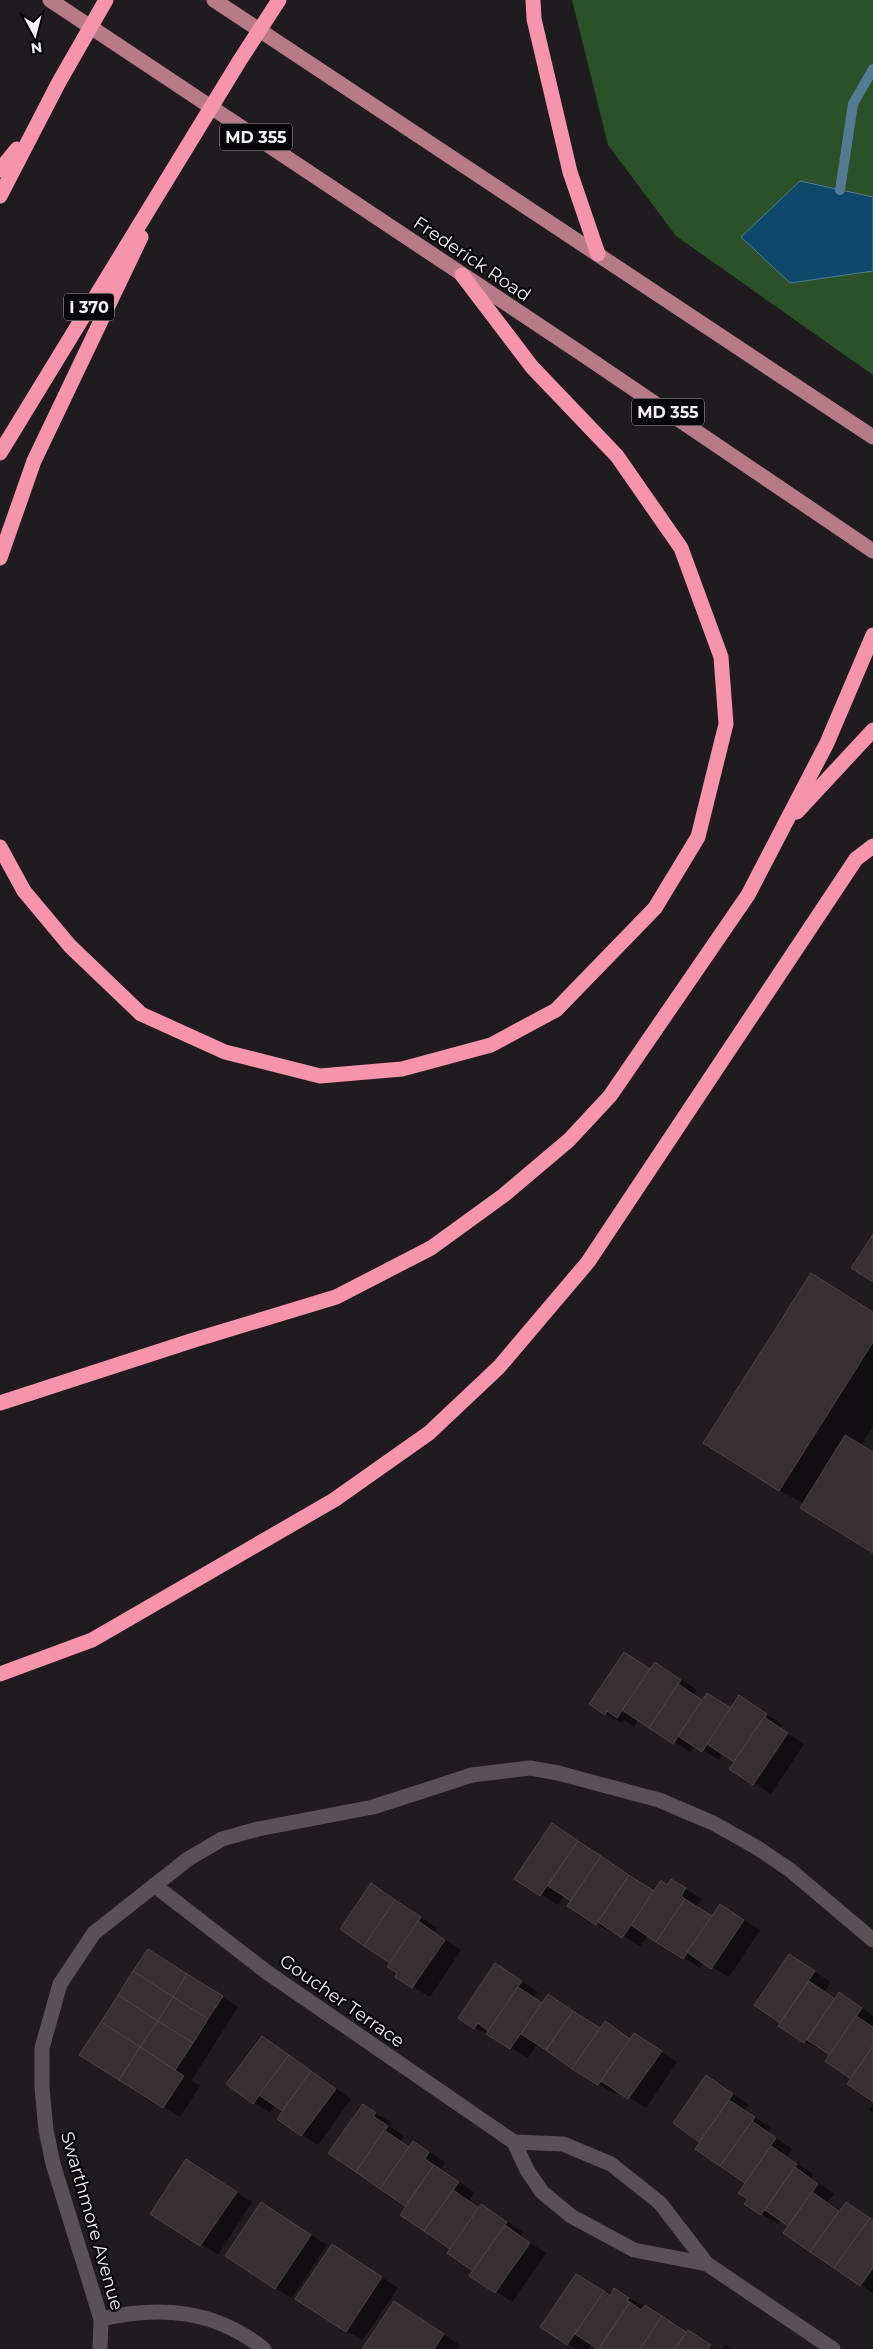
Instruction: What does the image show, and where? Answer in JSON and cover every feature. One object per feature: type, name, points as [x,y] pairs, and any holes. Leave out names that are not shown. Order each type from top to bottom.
[{"type":"highway","points":[[0,196],[59,82],[106,0]]},
{"type":"highway","name":"I 370","points":[[0,453],[178,161],[279,0]]},
{"type":"highway","points":[[534,0],[534,19],[570,172],[598,254]]},
{"type":"highway","points":[[0,170],[36,125]]},
{"type":"highway","points":[[0,558],[34,461],[178,161]]},
{"type":"highway","points":[[0,847],[24,891],[64,939],[141,1014],[225,1052],[320,1076],[402,1069],[491,1045],[556,1010],[655,908],[698,837],[726,724],[721,657],[681,548],[618,456],[532,367],[462,275]]},
{"type":"highway","points":[[0,1403],[194,1340],[336,1297],[431,1248],[497,1200],[569,1140],[610,1096],[748,895],[827,743],[873,635]]},
{"type":"highway","points":[[784,826],[873,730]]},
{"type":"highway","points":[[0,1674],[92,1640],[334,1500],[429,1433],[499,1367],[588,1262],[856,859],[873,846]]},
{"type":"main road","name":"Frederick Road","points":[[50,0],[873,550]]},
{"type":"main road","points":[[214,0],[873,437]]},
{"type":"street","name":"Swarthmore Avenue","points":[[100,2349],[101,2319],[53,2164],[42,2088],[42,2048],[60,1984],[75,1958],[94,1933],[188,1859],[222,1839],[294,1821],[373,1807],[472,1775],[530,1768],[558,1773],[659,1800],[713,1823],[756,1846],[790,1870],[873,1940]]},
{"type":"street","name":"Goucher Terrace","points":[[154,1885],[268,1973],[514,2142]]},
{"type":"street","points":[[707,2264],[634,2250],[571,2216],[542,2192],[527,2170],[514,2142],[563,2144],[611,2164],[660,2203],[707,2264],[833,2349]]},
{"type":"street","points":[[101,2319],[129,2312],[184,2313],[218,2321],[246,2335],[264,2349]]},
{"type":"green space","points":[[572,0],[873,0],[873,375],[676,236],[608,145]]},
{"type":"water","points":[[800,181],[873,197],[873,271],[790,283],[741,237]]},
{"type":"building","points":[[873,1234],[873,1282],[851,1268]]},
{"type":"building","points":[[811,1273],[873,1312],[873,1342],[779,1491],[703,1443]]},
{"type":"building","points":[[845,1435],[873,1452],[873,1553],[800,1508]]},
{"type":"building","points":[[624,1652],[650,1669],[617,1718],[607,1711],[605,1715],[589,1704]]},
{"type":"building","points":[[655,1662],[681,1680],[649,1728],[622,1710]]},
{"type":"building","points":[[678,1684],[702,1700],[673,1744],[649,1728]]},
{"type":"building","points":[[707,1693],[731,1708],[702,1752],[678,1736]]},
{"type":"building","points":[[739,1695],[767,1714],[734,1762],[707,1744]]},
{"type":"building","points":[[764,1717],[788,1733],[753,1785],[729,1769]]},
{"type":"building","points":[[552,1823],[578,1841],[540,1896],[514,1879]]},
{"type":"building","points":[[578,1841],[601,1856],[571,1901],[548,1886]]},
{"type":"building","points":[[601,1856],[629,1875],[596,1925],[567,1906]]},
{"type":"building","points":[[629,1875],[654,1891],[622,1938],[598,1922]]},
{"type":"building","points":[[671,1879],[686,1888],[681,1896],[685,1899],[656,1942],[631,1925],[661,1880],[667,1885]]},
{"type":"building","points":[[371,1883],[395,1900],[364,1946],[340,1929]]},
{"type":"building","points":[[685,1899],[712,1916],[683,1959],[656,1942]]},
{"type":"building","points":[[395,1900],[421,1917],[390,1963],[364,1946]]},
{"type":"building","points":[[720,1904],[744,1920],[711,1969],[687,1952]]},
{"type":"building","points":[[418,1921],[445,1940],[412,1988],[395,1977],[397,1973],[387,1967]]},
{"type":"building","points":[[148,1949],[187,1974],[173,1997],[133,1971]]},
{"type":"building","points":[[789,1954],[815,1971],[780,2023],[754,2005]]},
{"type":"building","points":[[495,1963],[522,1981],[488,2031],[478,2023],[474,2029],[458,2018]]},
{"type":"building","points":[[133,1971],[173,1997],[158,2021],[118,1995]]},
{"type":"building","points":[[187,1974],[223,1996],[208,2019],[173,1997]]},
{"type":"building","points":[[809,1981],[835,1999],[804,2043],[778,2026]]},
{"type":"building","points":[[518,1987],[542,2003],[510,2049],[486,2034]]},
{"type":"building","points":[[839,1992],[862,2008],[830,2055],[807,2040]]},
{"type":"building","points":[[548,1994],[573,2011],[546,2050],[521,2034]]},
{"type":"building","points":[[118,1995],[158,2021],[140,2047],[101,2022]]},
{"type":"building","points":[[173,1997],[208,2019],[193,2043],[158,2021]]},
{"type":"building","points":[[573,2011],[600,2028],[572,2069],[546,2050]]},
{"type":"building","points":[[856,2016],[873,2027],[873,2046],[851,2079],[825,2061]]},
{"type":"building","points":[[158,2021],[193,2043],[175,2070],[140,2047]]},
{"type":"building","points":[[605,2021],[630,2039],[598,2085],[572,2069]]},
{"type":"building","points":[[101,2022],[140,2047],[119,2080],[79,2055]]},
{"type":"building","points":[[634,2033],[662,2051],[628,2099],[601,2081]]},
{"type":"building","points":[[262,2036],[289,2055],[253,2104],[226,2084]]},
{"type":"building","points":[[873,2046],[873,2102],[847,2084]]},
{"type":"building","points":[[140,2047],[184,2076],[163,2108],[119,2080]]},
{"type":"building","points":[[289,2055],[311,2071],[282,2111],[259,2095]]},
{"type":"building","points":[[311,2071],[336,2089],[301,2136],[277,2119]]},
{"type":"building","points":[[706,2075],[733,2094],[699,2142],[673,2123]]},
{"type":"building","points":[[729,2100],[755,2117],[720,2166],[695,2149]]},
{"type":"building","points":[[363,2104],[376,2113],[373,2116],[388,2126],[356,2172],[328,2153]]},
{"type":"building","points":[[752,2121],[776,2138],[745,2183],[720,2166]]},
{"type":"building","points":[[384,2130],[409,2147],[380,2189],[356,2172]]},
{"type":"building","points":[[413,2141],[429,2152],[425,2159],[434,2165],[405,2206],[380,2189]]},
{"type":"building","points":[[771,2146],[797,2164],[761,2215],[744,2204],[748,2199],[738,2193]]},
{"type":"building","points":[[186,2159],[237,2192],[200,2246],[150,2214]]},
{"type":"building","points":[[434,2165],[459,2182],[424,2231],[400,2215]]},
{"type":"building","points":[[795,2167],[818,2184],[788,2226],[765,2210]]},
{"type":"building","points":[[453,2190],[479,2208],[450,2249],[424,2231]]},
{"type":"building","points":[[812,2192],[839,2211],[810,2252],[783,2233]]},
{"type":"building","points":[[261,2202],[311,2235],[275,2289],[225,2256]]},
{"type":"building","points":[[846,2202],[870,2218],[834,2268],[810,2252]]},
{"type":"building","points":[[481,2204],[507,2222],[473,2271],[447,2253]]},
{"type":"building","points":[[870,2218],[873,2220],[873,2268],[860,2286],[834,2268]]},
{"type":"building","points":[[505,2225],[530,2243],[495,2293],[469,2276]]},
{"type":"building","points":[[332,2244],[382,2277],[346,2332],[295,2299]]},
{"type":"building","points":[[576,2274],[604,2291],[567,2345],[540,2327]]},
{"type":"building","points":[[614,2288],[629,2298],[627,2301],[630,2302],[598,2349],[575,2334],[604,2291],[610,2296]]},
{"type":"building","points":[[394,2301],[444,2334],[434,2349],[362,2349]]},
{"type":"building","points":[[630,2302],[641,2310],[645,2305],[662,2316],[640,2349],[599,2349]]},
{"type":"building","points":[[662,2316],[686,2332],[675,2349],[640,2349]]},
{"type":"building","points":[[688,2330],[711,2345],[709,2349],[675,2349]]},
{"type":"waterway","points":[[840,190],[853,104],[873,69]]}]
